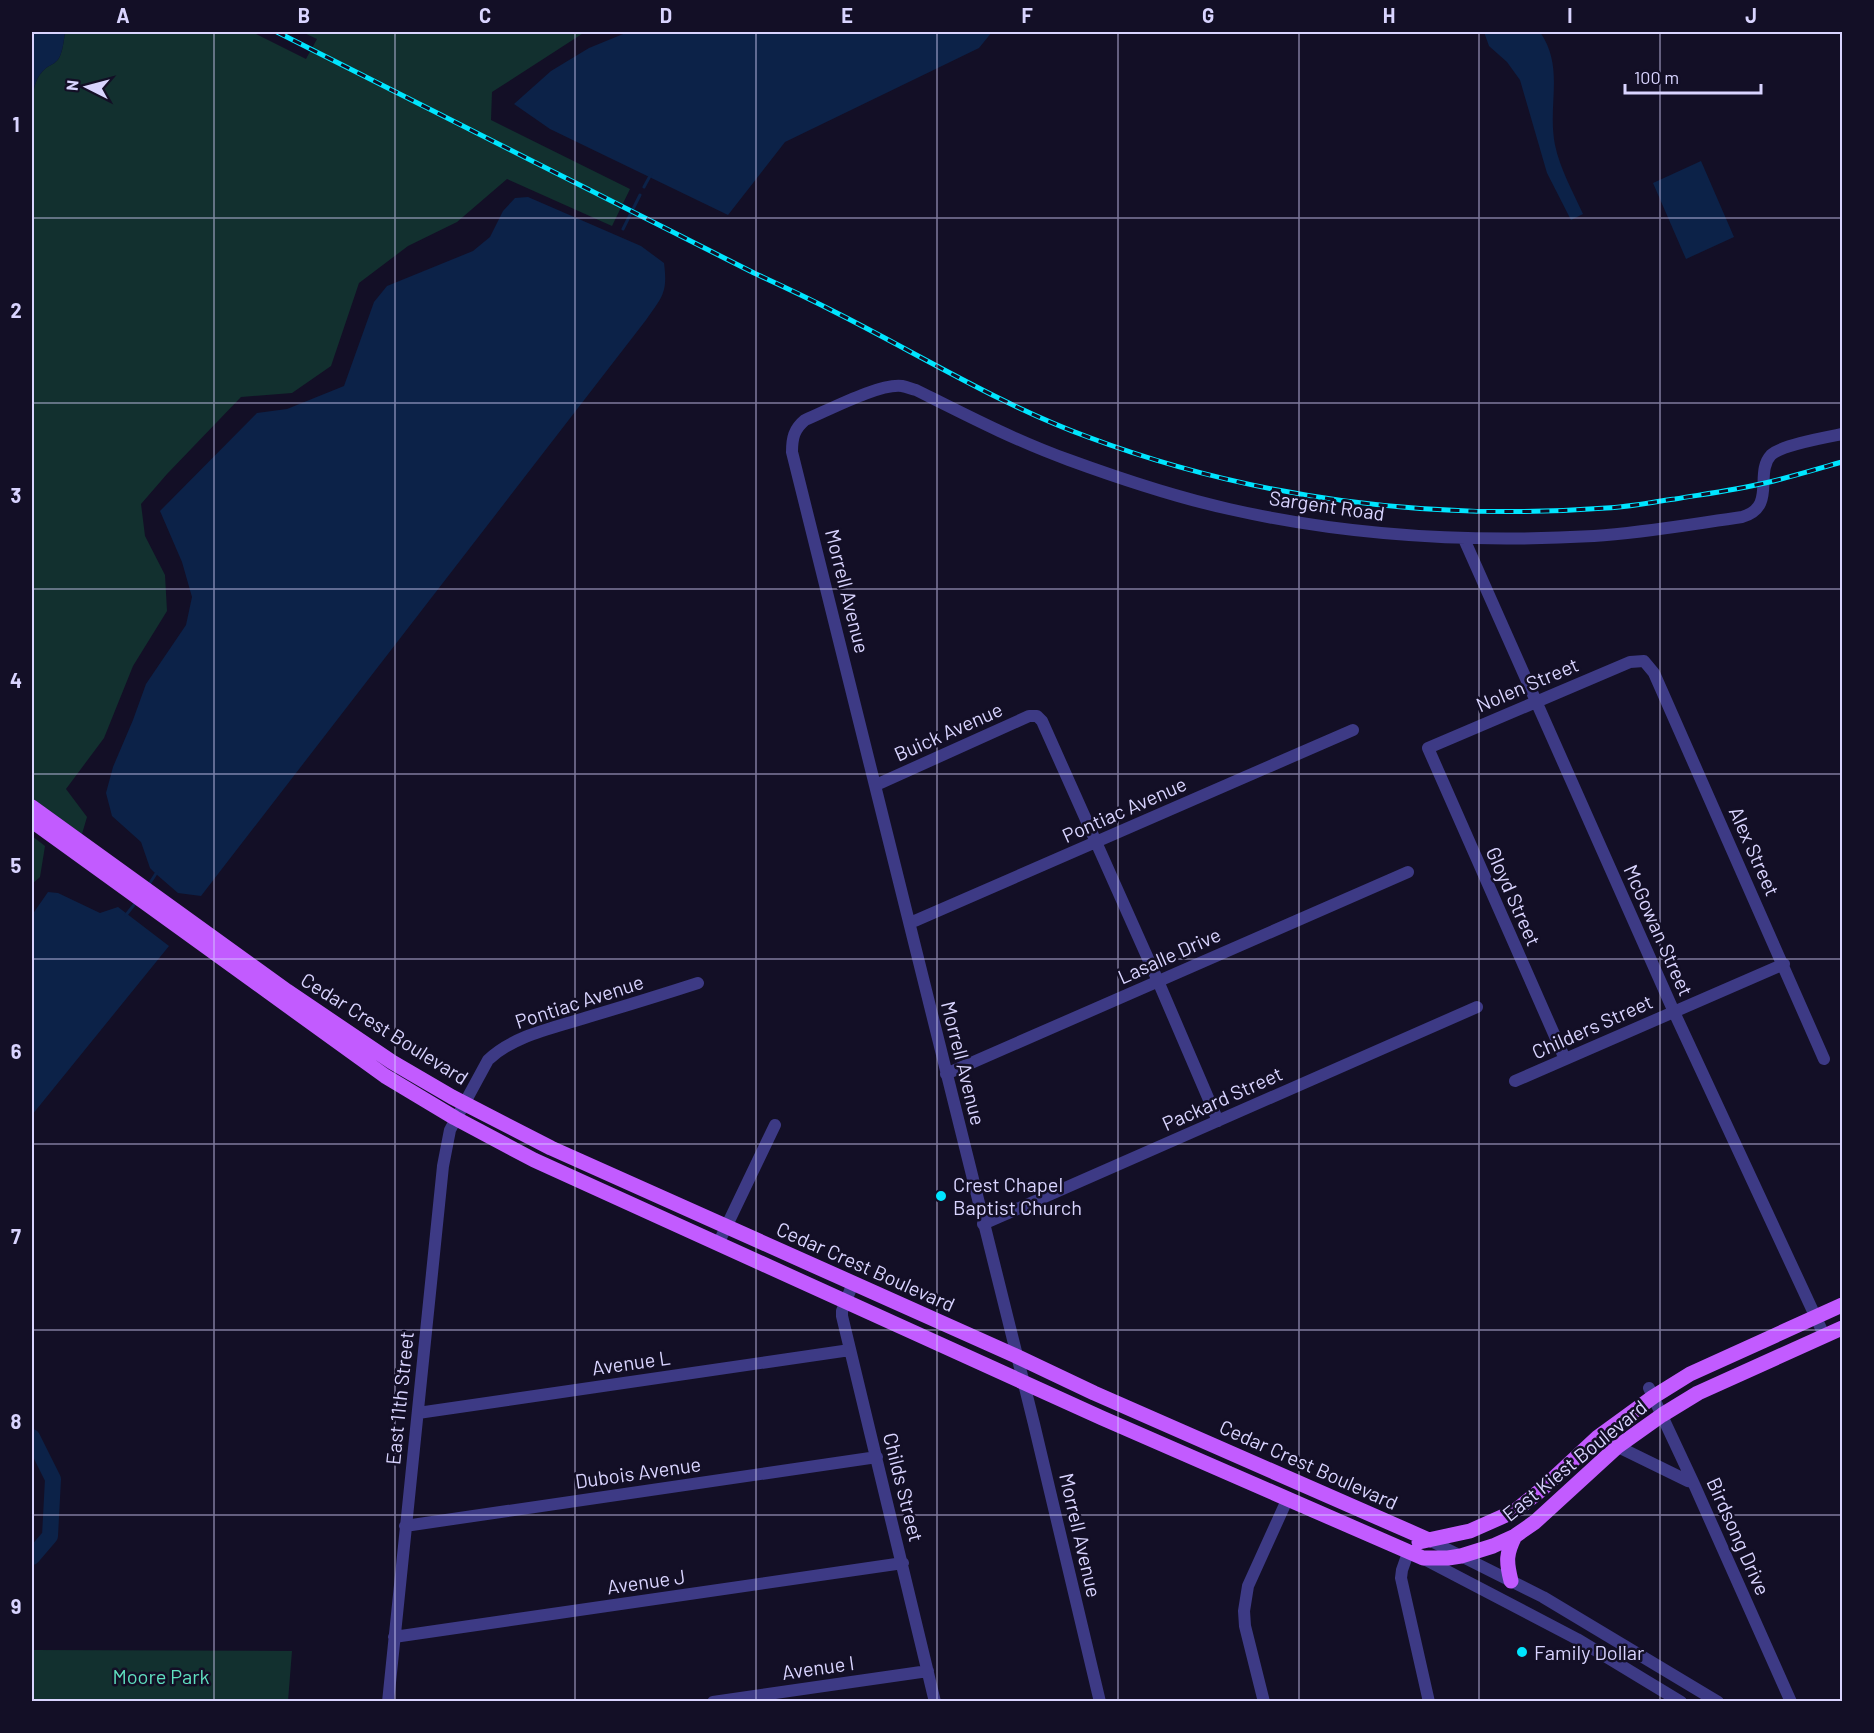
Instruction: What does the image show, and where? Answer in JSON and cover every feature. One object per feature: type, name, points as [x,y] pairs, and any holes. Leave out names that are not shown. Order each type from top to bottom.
[{"type":"main road","name":"Cedar Crest Boulevard","points":[[32,807],[283,996],[385,1076],[456,1118],[534,1160],[1023,1382],[1415,1556]]},
{"type":"main road","name":"Cedar Crest Boulevard","points":[[32,821],[283,996],[464,1103],[551,1148],[1016,1356],[1104,1398],[1429,1540]]},
{"type":"main road","name":"East Kiest Boulevard","points":[[1842,1305],[1651,1392],[1515,1511],[1470,1531],[1419,1542],[1412,1546],[1415,1556],[1448,1558],[1461,1556],[1515,1536],[1535,1522],[1617,1447],[1662,1415],[1698,1393],[1842,1328]]},
{"type":"main road","points":[[1287,1500],[1296,1481]]},
{"type":"main road","points":[[1511,1581],[1507,1565],[1508,1551],[1515,1536]]},
{"type":"street","name":"Sargent Road","points":[[793,435],[797,426],[805,420],[875,391],[901,386],[916,390],[1013,437],[1067,459],[1227,509],[1334,528],[1464,539],[1596,536],[1750,515],[1757,509],[1761,500],[1770,456],[1790,447],[1842,434]]},
{"type":"street","name":"Morrell Avenue","points":[[793,435],[792,452],[876,784],[1100,1701]]},
{"type":"street","name":"McGowan Street","points":[[1464,539],[1674,1012],[1824,1335]]},
{"type":"street","name":"Nolen Street","points":[[1428,748],[1630,662],[1644,661]]},
{"type":"street","name":"Alex Street","points":[[1644,661],[1654,673],[1824,1059]]},
{"type":"street","name":"Buick Avenue","points":[[876,784],[1029,716],[1037,716],[1042,721],[1096,842]]},
{"type":"street","name":"Pontiac Avenue","points":[[910,923],[1353,730]]},
{"type":"street","name":"Gloyd Street","points":[[1428,748],[1565,1059]]},
{"type":"street","points":[[1096,842],[1218,1121]]},
{"type":"street","name":"Lasalle Drive","points":[[946,1074],[1408,872]]},
{"type":"street","name":"Childers Street","points":[[1515,1081],[1784,964]]},
{"type":"street","name":"Pontiac Avenue","points":[[464,1103],[488,1060],[511,1043],[538,1032],[698,983]]},
{"type":"street","name":"Packard Street","points":[[983,1224],[1477,1007]]},
{"type":"street","name":"East 11th Street","points":[[388,1701],[443,1166],[448,1133],[464,1103]]},
{"type":"street","points":[[718,1244],[775,1125]]},
{"type":"street","name":"Childs Street","points":[[853,1283],[845,1301],[842,1316],[935,1701]]},
{"type":"street","name":"Avenue L","points":[[418,1413],[850,1350]]},
{"type":"street","name":"Birdsong Drive","points":[[1651,1392],[1791,1701]]},
{"type":"street","points":[[1598,1437],[1693,1482]]},
{"type":"street","name":"Dubois Avenue","points":[[405,1526],[877,1456]]},
{"type":"street","points":[[1264,1701],[1245,1626],[1245,1600],[1248,1586],[1287,1500]]},
{"type":"street","name":"Cedar Crest Boulevard","points":[[1429,1540],[1543,1597],[1718,1701]]},
{"type":"street","points":[[1415,1556],[1402,1570],[1401,1578],[1429,1701]]},
{"type":"street","name":"Cedar Crest Boulevard","points":[[1415,1556],[1533,1615],[1681,1701]]},
{"type":"street","name":"Avenue J","points":[[394,1637],[903,1563]]},
{"type":"street","points":[[1533,1615],[1543,1597]]},
{"type":"street","points":[[1577,1639],[1586,1623]]},
{"type":"street","name":"Avenue I","points":[[713,1701],[928,1671]]},
{"type":"green space","points":[[65,32],[252,32],[306,59],[317,39],[302,32],[585,32],[492,92],[491,120],[630,189],[612,226],[507,179],[457,222],[408,246],[359,283],[331,366],[292,393],[241,397],[141,504],[145,536],[165,575],[167,611],[133,666],[104,738],[66,789],[87,817],[82,834],[32,798],[32,98],[40,75],[60,56]]},
{"type":"green space","points":[[32,836],[45,846],[40,877],[32,884]]},
{"type":"green space","name":"Moore Park","points":[[32,1650],[292,1651],[288,1701],[32,1701]]},
{"type":"water","points":[[33,32],[65,32],[60,56],[38,78],[32,98]]},
{"type":"water","points":[[628,32],[992,32],[979,48],[785,142],[728,215],[550,129],[514,104],[551,71],[589,48]]},
{"type":"water","points":[[1484,32],[1540,32],[1552,59],[1554,73],[1553,130],[1557,154],[1583,214],[1571,220],[1547,173],[1520,80],[1507,62],[1489,46]]},
{"type":"water","points":[[1701,161],[1734,237],[1686,259],[1653,183]]},
{"type":"water","points":[[528,197],[641,246],[664,263],[665,281],[660,300],[201,896],[178,893],[150,868],[141,842],[112,816],[106,793],[113,767],[146,684],[186,625],[192,597],[182,562],[160,511],[257,413],[287,409],[344,386],[374,302],[387,286],[473,251],[490,237],[503,211],[515,198]]},
{"type":"water","points":[[48,892],[58,893],[100,913],[118,907],[169,946],[32,1115],[32,915]]},
{"type":"waterway","points":[[644,187],[651,174]]},
{"type":"waterway","points":[[623,229],[640,195]]},
{"type":"waterway","points":[[148,886],[157,872]]},
{"type":"waterway","points":[[126,915],[137,901]]},
{"type":"waterway","points":[[32,1437],[53,1479],[50,1536],[32,1557]]},
{"type":"railway","points":[[277,32],[754,273],[822,305],[1022,409],[1088,437],[1214,476],[1343,501],[1409,508],[1540,511],[1623,507],[1709,494],[1765,483],[1842,462]]},
{"type":"place","name":"Crest Chapel Baptist Church","points":[[941,1196]]},
{"type":"place","name":"Family Dollar","points":[[1522,1652]]}]
